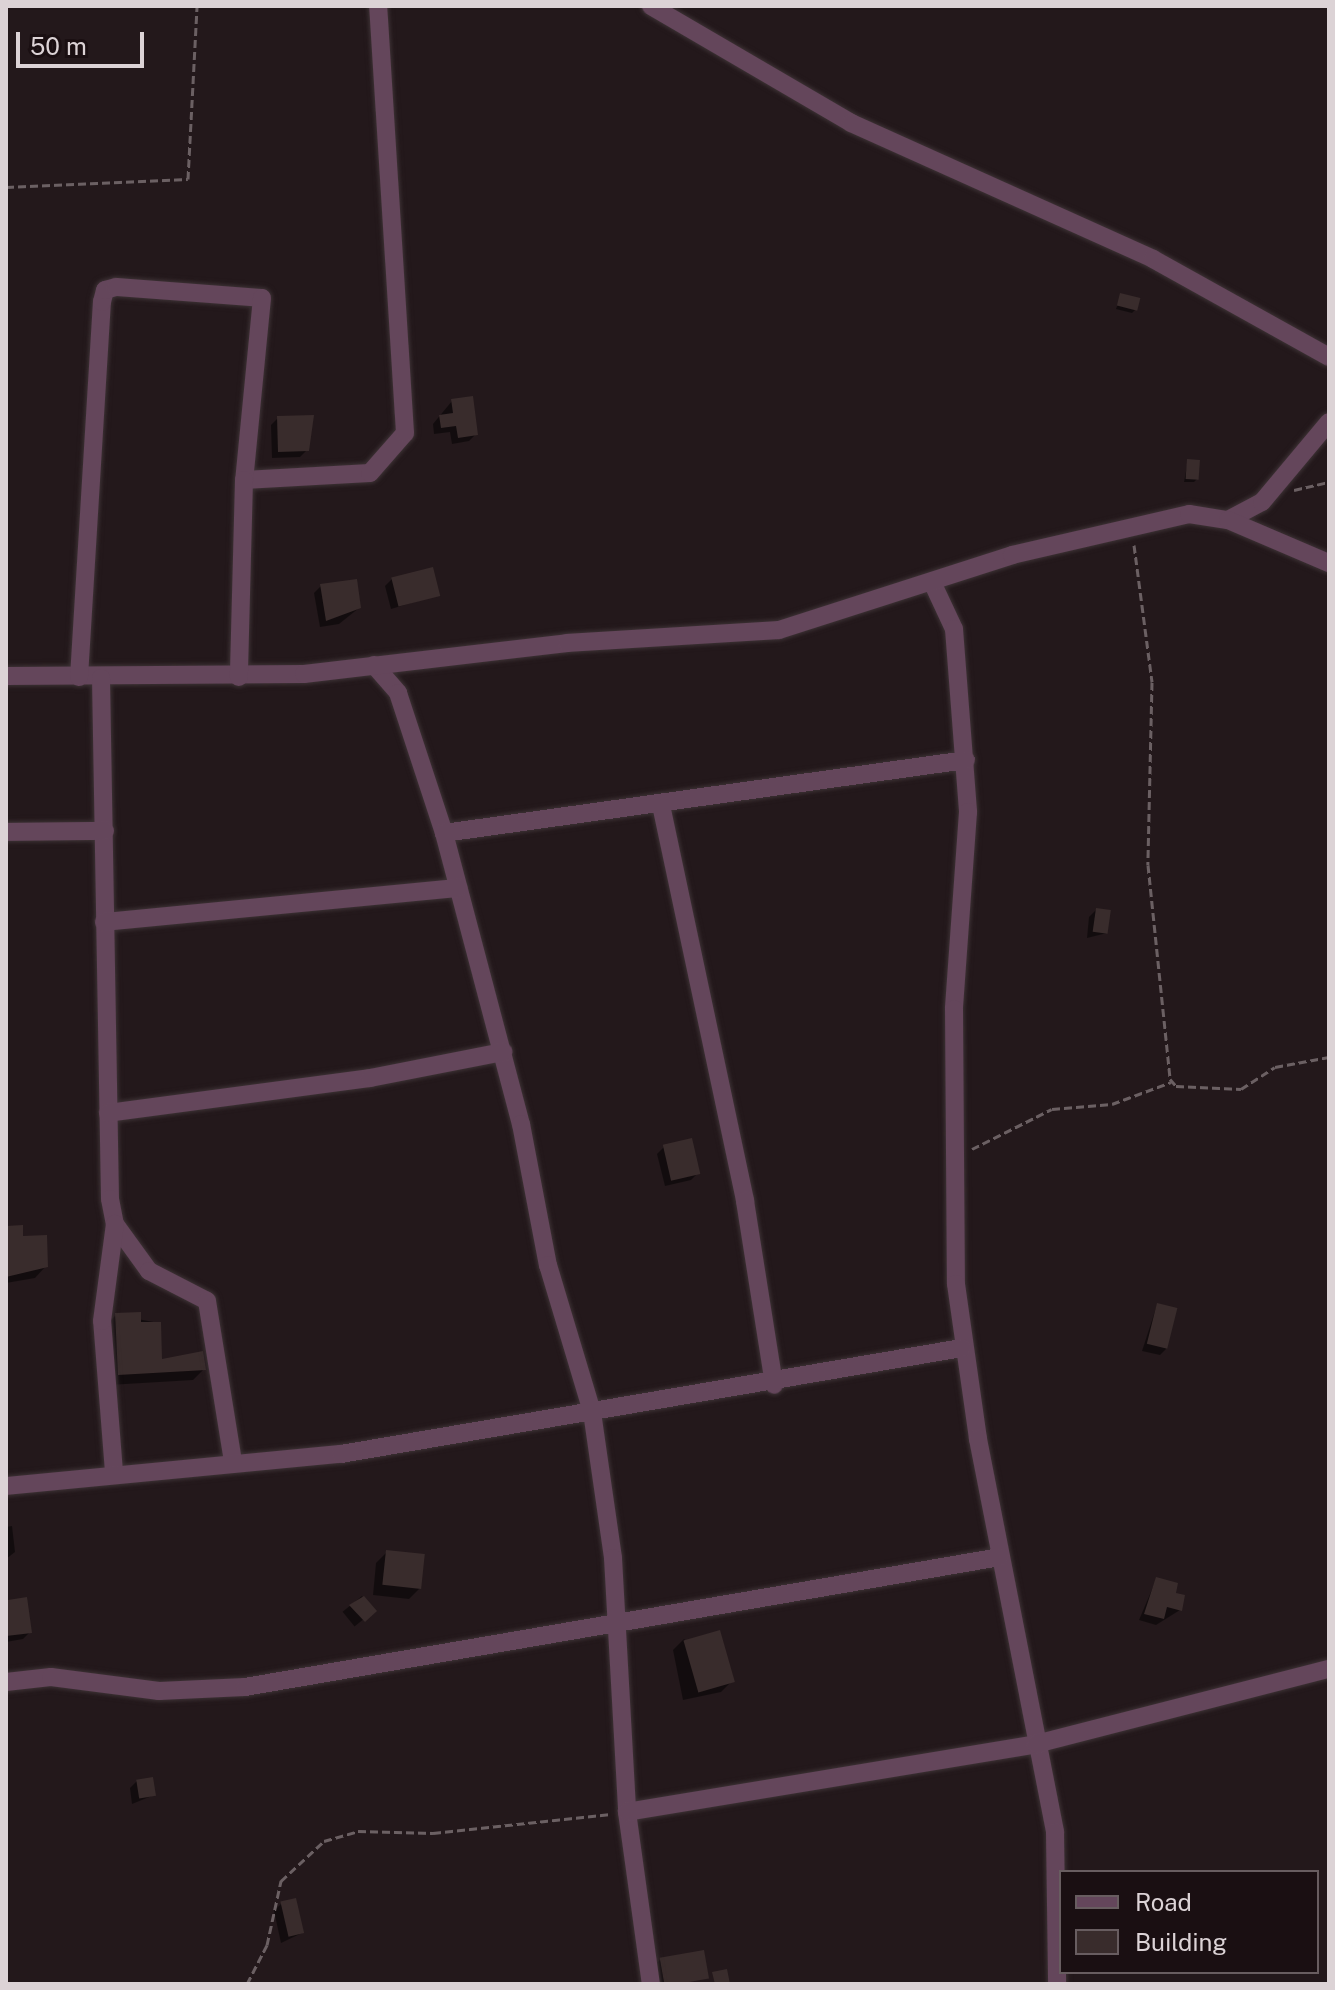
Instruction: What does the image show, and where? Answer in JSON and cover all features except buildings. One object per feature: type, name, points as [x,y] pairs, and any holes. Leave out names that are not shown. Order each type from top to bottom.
[{"type":"street","points":[[244,480],[370,473],[405,433],[378,6]]},
{"type":"street","points":[[651,6],[851,123],[1153,259],[1329,357]]},
{"type":"street","points":[[79,677],[105,290],[262,298],[244,480],[239,677]]},
{"type":"street","points":[[1228,520],[1271,494],[1329,422]]},
{"type":"street","points":[[6,676],[239,677],[661,635],[779,630],[932,582],[1131,526],[1189,514],[1228,520],[1329,563]]},
{"type":"street","points":[[932,582],[954,629],[966,760],[969,863],[954,1009],[955,1158],[951,1219],[962,1348],[1059,1873],[1057,1984]]},
{"type":"street","points":[[374,665],[398,693],[444,833],[503,1052],[537,1221],[592,1412],[617,1623],[627,1812],[651,1984]]},
{"type":"street","points":[[101,678],[108,1113],[115,1224],[102,1321],[114,1472]]},
{"type":"street","points":[[444,833],[966,760]]},
{"type":"street","points":[[661,805],[745,1201],[774,1385]]},
{"type":"street","points":[[6,832],[105,831]]},
{"type":"street","points":[[104,922],[458,888]]},
{"type":"street","points":[[108,1113],[370,1078],[503,1052]]},
{"type":"street","points":[[115,1224],[149,1271],[207,1301],[233,1462]]},
{"type":"street","points":[[6,1486],[114,1472],[341,1454],[774,1385],[962,1348]]},
{"type":"street","points":[[6,1682],[51,1677],[159,1691],[245,1687],[1000,1557]]},
{"type":"street","points":[[627,1812],[1036,1744],[1329,1669]]},
{"type":"path","points":[[6,187],[188,179],[197,6]]},
{"type":"path","points":[[1271,494],[1329,482]]},
{"type":"path","points":[[1131,526],[1152,682],[1148,865],[1171,1082]]},
{"type":"path","points":[[955,1158],[1052,1109],[1126,1101],[1171,1082],[1241,1089],[1275,1067],[1329,1057]]},
{"type":"path","points":[[247,1984],[267,1945],[281,1881],[324,1841],[358,1831],[433,1833],[627,1812]]}]
